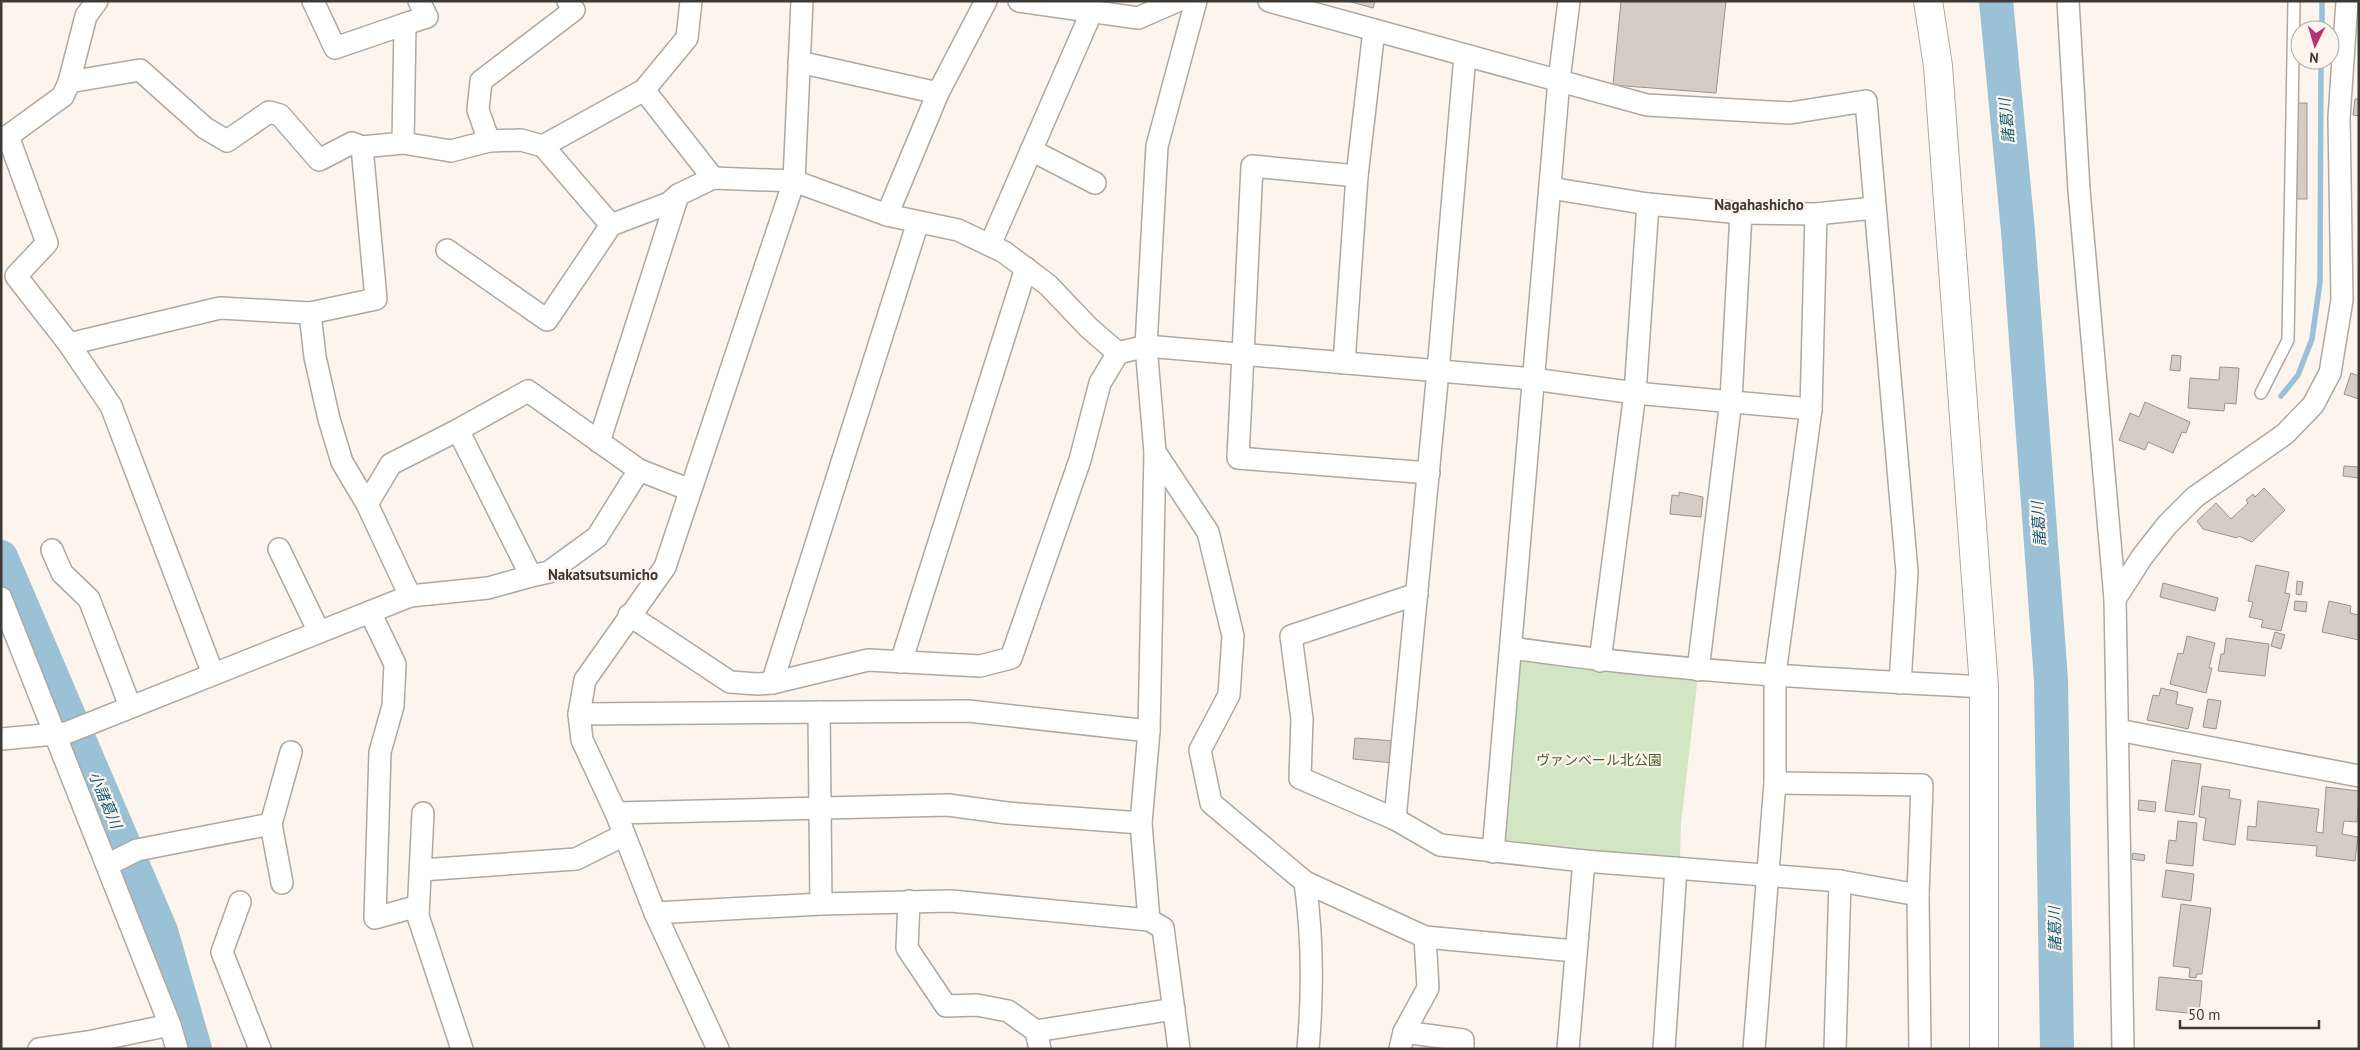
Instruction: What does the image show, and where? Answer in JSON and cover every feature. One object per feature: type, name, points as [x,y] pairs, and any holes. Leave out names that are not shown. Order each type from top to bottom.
[{"type":"street","points":[[97,1],[86,16],[69,82],[63,96],[4,137],[47,243],[16,276],[69,344],[111,406],[212,674]]},
{"type":"street","points":[[313,1],[335,48],[428,17],[419,1]]},
{"type":"street","points":[[489,141],[478,110],[481,81],[574,10],[568,1]]},
{"type":"street","points":[[543,146],[644,90],[687,38],[691,1]]},
{"type":"street","points":[[718,1049],[655,913],[616,813],[582,740],[579,714],[585,680],[629,615],[665,567],[794,181],[802,1]]},
{"type":"street","points":[[887,215],[938,93],[986,1]]},
{"type":"street","points":[[1019,1],[1092,6],[1138,18],[1172,5],[1177,1]]},
{"type":"street","points":[[1149,920],[1141,823],[1149,731],[1155,452],[1146,346],[1157,146],[1196,1]]},
{"type":"street","points":[[1269,1],[1647,105],[1790,112],[1866,101],[1907,572],[1900,682]]},
{"type":"street","points":[[1492,852],[1512,648],[1559,80],[1569,1]]},
{"type":"street","points":[[1928,1],[1938,66],[1984,687],[1984,1049]]},
{"type":"street","points":[[2068,1],[2079,190],[2115,599],[2123,1049]]},
{"type":"street","points":[[2115,599],[2142,556],[2167,524],[2195,497],[2285,434],[2313,405],[2330,373],[2342,300],[2338,118],[2346,1]]},
{"type":"street","points":[[990,245],[1092,6]]},
{"type":"street","points":[[404,24],[404,143]]},
{"type":"street","points":[[1344,364],[1358,176],[1374,30]]},
{"type":"street","points":[[1395,819],[1438,371],[1465,55]]},
{"type":"street","points":[[799,62],[938,93]]},
{"type":"street","points":[[69,82],[140,70],[205,128],[227,141],[269,112],[280,115],[319,160],[352,142],[362,147],[404,143],[450,151],[489,141],[521,140],[543,146],[611,226]]},
{"type":"street","points":[[644,90],[713,178]]},
{"type":"street","points":[[69,344],[220,308],[310,313],[376,299],[362,147]]},
{"type":"street","points":[[1031,150],[1095,183]]},
{"type":"street","points":[[1358,176],[1252,166],[1238,458],[1428,473]]},
{"type":"street","points":[[447,250],[547,320],[611,226],[669,203],[678,195],[713,178],[794,181],[887,215],[958,230],[1004,252],[1048,285],[1090,328],[1118,353]]},
{"type":"street","points":[[1550,188],[1648,204],[1741,212],[1816,214],[1874,208]]},
{"type":"street","points":[[599,442],[678,195]]},
{"type":"street","points":[[1600,661],[1635,393],[1648,204]]},
{"type":"street","points":[[1698,670],[1731,400],[1741,212]]},
{"type":"street","points":[[1754,1049],[1775,783],[1775,674],[1811,409],[1816,214]]},
{"type":"street","points":[[772,682],[918,222]]},
{"type":"street","points":[[901,662],[1026,268]]},
{"type":"street","points":[[310,313],[315,357],[328,419],[342,462],[367,504],[410,596]]},
{"type":"street","points":[[629,615],[730,682],[758,684],[772,682],[868,660],[980,666],[1010,658],[1080,460],[1100,383],[1118,353],[1146,346],[1533,379],[1635,393],[1731,400],[1811,409]]},
{"type":"street","points":[[367,504],[391,464],[528,392],[639,470],[690,490]]},
{"type":"street","points":[[458,430],[532,576]]},
{"type":"street","points":[[1155,452],[1208,532],[1233,636],[1229,695],[1200,750],[1212,803],[1305,882],[1425,937],[1575,950]]},
{"type":"street","points":[[1,739],[69,730],[410,596],[488,588],[549,572],[597,537],[639,470]]},
{"type":"street","points":[[279,549],[319,632]]},
{"type":"street","points":[[52,550],[62,573],[89,599],[130,706]]},
{"type":"street","points":[[1417,594],[1291,636],[1302,719],[1300,778],[1395,819],[1440,845],[1584,861],[1840,881],[1918,895]]},
{"type":"street","points":[[1,598],[9,641],[69,730],[112,864],[177,1049]]},
{"type":"street","points":[[370,612],[395,664],[393,706],[380,752],[375,918],[418,906]]},
{"type":"street","points":[[1512,648],[1600,661],[1698,670],[1984,687]]},
{"type":"street","points":[[819,712],[821,904]]},
{"type":"street","points":[[579,714],[968,712],[1149,731]]},
{"type":"street","points":[[2118,730],[2359,776]]},
{"type":"street","points":[[282,883],[271,824],[291,752]]},
{"type":"street","points":[[1775,783],[1922,785],[1918,895],[1920,1049]]},
{"type":"street","points":[[616,813],[948,805],[1007,813],[1141,823]]},
{"type":"street","points":[[423,812],[418,916],[462,1049]]},
{"type":"street","points":[[112,864],[137,850],[271,824]]},
{"type":"street","points":[[421,870],[576,859],[624,835]]},
{"type":"street","points":[[1568,1049],[1584,861]]},
{"type":"street","points":[[1664,1049],[1676,868]]},
{"type":"street","points":[[1835,1049],[1840,881]]},
{"type":"street","points":[[1305,882],[1312,926],[1311,1007],[1308,1049]]},
{"type":"street","points":[[908,901],[907,948],[946,1006],[977,1005],[1008,1012],[1038,1040],[1174,1009]]},
{"type":"street","points":[[655,913],[821,904],[951,901],[1149,920],[1163,928],[1179,1049]]},
{"type":"street","points":[[240,902],[222,952],[260,1049]]},
{"type":"street","points":[[1425,937],[1428,988],[1402,1040],[1463,1040],[1462,1049]]},
{"type":"street","points":[[38,1049],[88,1045],[170,1025]]},
{"type":"lane","points":[[2261,393],[2288,340],[2294,1]]},
{"type":"green space","name":"ヴァンベール北公園","points":[[1523,660],[1698,676],[1681,824],[1680,857],[1513,845],[1502,836],[1514,666]]},
{"type":"building","points":[[1348,1],[1375,1],[1373,8]]},
{"type":"building","points":[[1621,1],[1726,1],[1716,93],[1613,85]]},
{"type":"building","points":[[2355,99],[2359,99],[2359,116],[2353,115]]},
{"type":"building","points":[[2293,103],[2307,103],[2307,199],[2293,199]]},
{"type":"building","points":[[2172,355],[2181,356],[2180,371],[2170,370]]},
{"type":"building","points":[[2220,367],[2239,368],[2236,404],[2225,403],[2224,411],[2188,408],[2190,378],[2219,380]]},
{"type":"building","points":[[2351,373],[2359,376],[2359,399],[2344,394]]},
{"type":"building","points":[[2145,402],[2190,422],[2186,433],[2182,432],[2173,453],[2148,442],[2145,450],[2119,440],[2130,413],[2139,417]]},
{"type":"building","points":[[2344,466],[2359,467],[2359,478],[2343,476]]},
{"type":"building","points":[[2264,488],[2285,510],[2252,542],[2239,536],[2237,538],[2203,529],[2197,521],[2216,503],[2231,519],[2248,503],[2246,500],[2253,494],[2255,497]]},
{"type":"building","points":[[1679,492],[1703,497],[1701,517],[1670,514],[1672,495],[1679,496]]},
{"type":"building","points":[[2256,565],[2289,572],[2285,593],[2290,594],[2281,631],[2261,627],[2263,620],[2249,617],[2253,602],[2248,601]]},
{"type":"building","points":[[2297,581],[2303,582],[2301,595],[2296,594]]},
{"type":"building","points":[[2163,583],[2218,598],[2215,611],[2160,597]]},
{"type":"building","points":[[2295,601],[2307,602],[2306,612],[2294,610]]},
{"type":"building","points":[[2329,601],[2351,606],[2350,613],[2359,615],[2359,640],[2322,632]]},
{"type":"building","points":[[2275,632],[2285,635],[2281,649],[2271,646]]},
{"type":"building","points":[[2187,636],[2215,643],[2206,693],[2170,684],[2178,653],[2183,654]]},
{"type":"building","points":[[2226,638],[2269,644],[2265,676],[2218,671],[2221,654],[2224,654]]},
{"type":"building","points":[[2161,688],[2178,692],[2176,704],[2193,708],[2188,729],[2147,720],[2153,695],[2159,696]]},
{"type":"building","points":[[2208,699],[2221,701],[2216,729],[2203,727]]},
{"type":"building","points":[[1355,738],[1395,741],[1393,763],[1353,759]]},
{"type":"building","points":[[2172,760],[2201,764],[2194,815],[2165,811]]},
{"type":"building","points":[[2202,786],[2230,790],[2229,798],[2241,800],[2235,845],[2203,840],[2206,818],[2199,817]]},
{"type":"building","points":[[2326,787],[2359,791],[2357,822],[2344,821],[2342,834],[2358,837],[2355,861],[2316,856],[2317,846],[2247,840],[2248,826],[2256,827],[2258,801],[2319,809],[2316,832],[2323,833]]},
{"type":"building","points":[[2139,800],[2156,802],[2155,812],[2138,810]]},
{"type":"building","points":[[2178,821],[2197,823],[2193,866],[2166,863],[2169,840],[2176,841]]},
{"type":"building","points":[[2133,853],[2145,855],[2144,861],[2132,859]]},
{"type":"building","points":[[2166,870],[2194,874],[2191,901],[2162,897]]},
{"type":"building","points":[[2181,904],[2211,908],[2202,974],[2197,974],[2196,978],[2189,977],[2190,968],[2173,966]]},
{"type":"building","points":[[2159,977],[2202,981],[2199,1014],[2156,1010]]},
{"type":"waterway","name":"諸葛川","points":[[1996,1],[2018,231],[2051,680],[2057,1049]]},
{"type":"waterway","points":[[2322,1],[2322,20]]},
{"type":"waterway","points":[[2281,396],[2298,375],[2312,339],[2320,282],[2321,70]]},
{"type":"waterway","name":"小諸葛川","points":[[1,557],[161,931],[195,1049]]},
{"type":"district","name":"Nagahashicho","points":[[1759,205]]},
{"type":"district","name":"Nakatsutsumicho","points":[[603,575]]}]
